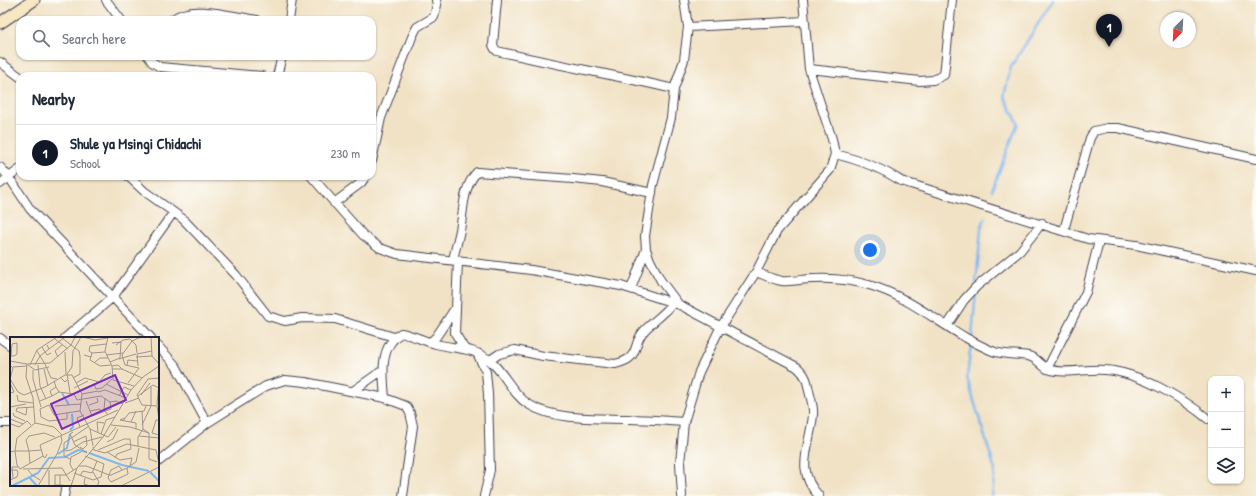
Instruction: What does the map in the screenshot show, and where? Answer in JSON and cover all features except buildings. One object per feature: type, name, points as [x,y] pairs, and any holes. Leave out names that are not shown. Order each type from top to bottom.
[{"type":"street","points":[[0,24],[34,0]]},
{"type":"street","points":[[106,0],[118,16]]},
{"type":"street","points":[[290,16],[292,0]]},
{"type":"street","points":[[376,142],[381,118],[412,37],[420,25],[434,16],[437,5],[436,0]]},
{"type":"street","points":[[497,0],[494,45],[495,49],[498,51],[558,66],[619,76],[674,89]]},
{"type":"street","points":[[676,304],[661,281],[646,249],[645,236],[652,193],[671,118],[674,89],[684,60],[688,27],[684,0]]},
{"type":"street","points":[[682,496],[680,463],[684,422],[699,372],[720,328],[756,272],[777,230],[830,170],[835,154],[832,139],[809,69],[803,0]]},
{"type":"street","points":[[809,69],[920,81],[933,80],[944,75],[952,0]]},
{"type":"street","points":[[176,16],[178,14],[201,11],[232,16]]},
{"type":"street","points":[[688,27],[804,21]]},
{"type":"street","points":[[151,60],[160,67],[217,72]]},
{"type":"street","points":[[278,72],[281,60]]},
{"type":"street","points":[[0,62],[16,75]]},
{"type":"street","points":[[1064,230],[1090,138],[1094,131],[1108,128],[1118,128],[1256,159]]},
{"type":"street","points":[[835,154],[866,162],[888,172],[901,181],[1099,241],[1136,245],[1254,269]]},
{"type":"street","points":[[0,167],[9,177],[30,209],[150,337]]},
{"type":"street","points":[[0,184],[16,172]]},
{"type":"street","points":[[464,348],[455,333],[455,260],[461,229],[462,207],[465,193],[478,172],[602,182],[652,193]]},
{"type":"street","points":[[132,180],[144,191],[183,219],[236,275],[268,316],[285,321],[302,318],[335,319],[394,337]]},
{"type":"street","points":[[314,180],[363,235],[380,248],[397,254],[531,270],[621,286],[676,304],[720,328],[789,362],[805,374],[814,413],[805,466],[806,476],[810,486],[819,496]]},
{"type":"street","points":[[334,204],[363,180]]},
{"type":"street","points":[[66,337],[113,297],[174,213]]},
{"type":"street","points":[[947,326],[972,292],[1020,251],[1042,223]]},
{"type":"street","points":[[1047,368],[1086,292],[1099,241]]},
{"type":"street","points":[[631,289],[646,249]]},
{"type":"street","points":[[756,272],[781,281],[796,282],[811,279],[837,280],[868,285],[892,294],[995,352],[1034,358],[1047,368],[1060,371],[1107,370],[1125,374],[1159,387],[1192,405],[1208,419]]},
{"type":"street","points":[[490,360],[499,354],[515,350],[543,356],[615,364],[621,363],[633,355],[642,333],[676,304]]},
{"type":"street","points":[[430,342],[444,326],[455,307]]},
{"type":"street","points":[[385,398],[383,370],[388,345],[394,337],[401,333],[430,342],[464,348],[476,352],[490,360],[504,376],[516,394],[528,405],[551,413],[571,418],[650,419],[684,422]]},
{"type":"street","points":[[0,338],[10,345]]},
{"type":"street","points":[[159,347],[176,366],[207,423]]},
{"type":"street","points":[[476,352],[486,372],[488,394],[488,459],[490,470],[484,496]]},
{"type":"street","points":[[352,391],[383,370]]},
{"type":"street","points":[[159,461],[207,423],[266,386],[285,380],[385,398],[406,406],[410,413],[413,426],[403,496]]},
{"type":"street","points":[[64,496],[66,486]]},
{"type":"waterway","points":[[992,190],[1018,123],[1004,96],[1011,67],[1053,0]]},
{"type":"waterway","points":[[976,284],[981,229],[985,218]]},
{"type":"waterway","points":[[972,338],[976,291]]},
{"type":"waterway","points":[[971,343],[967,378],[995,470],[992,496]]},
{"type":"place","name":"Shule ya Msingi Chidachi","points":[[1109,47]]}]
